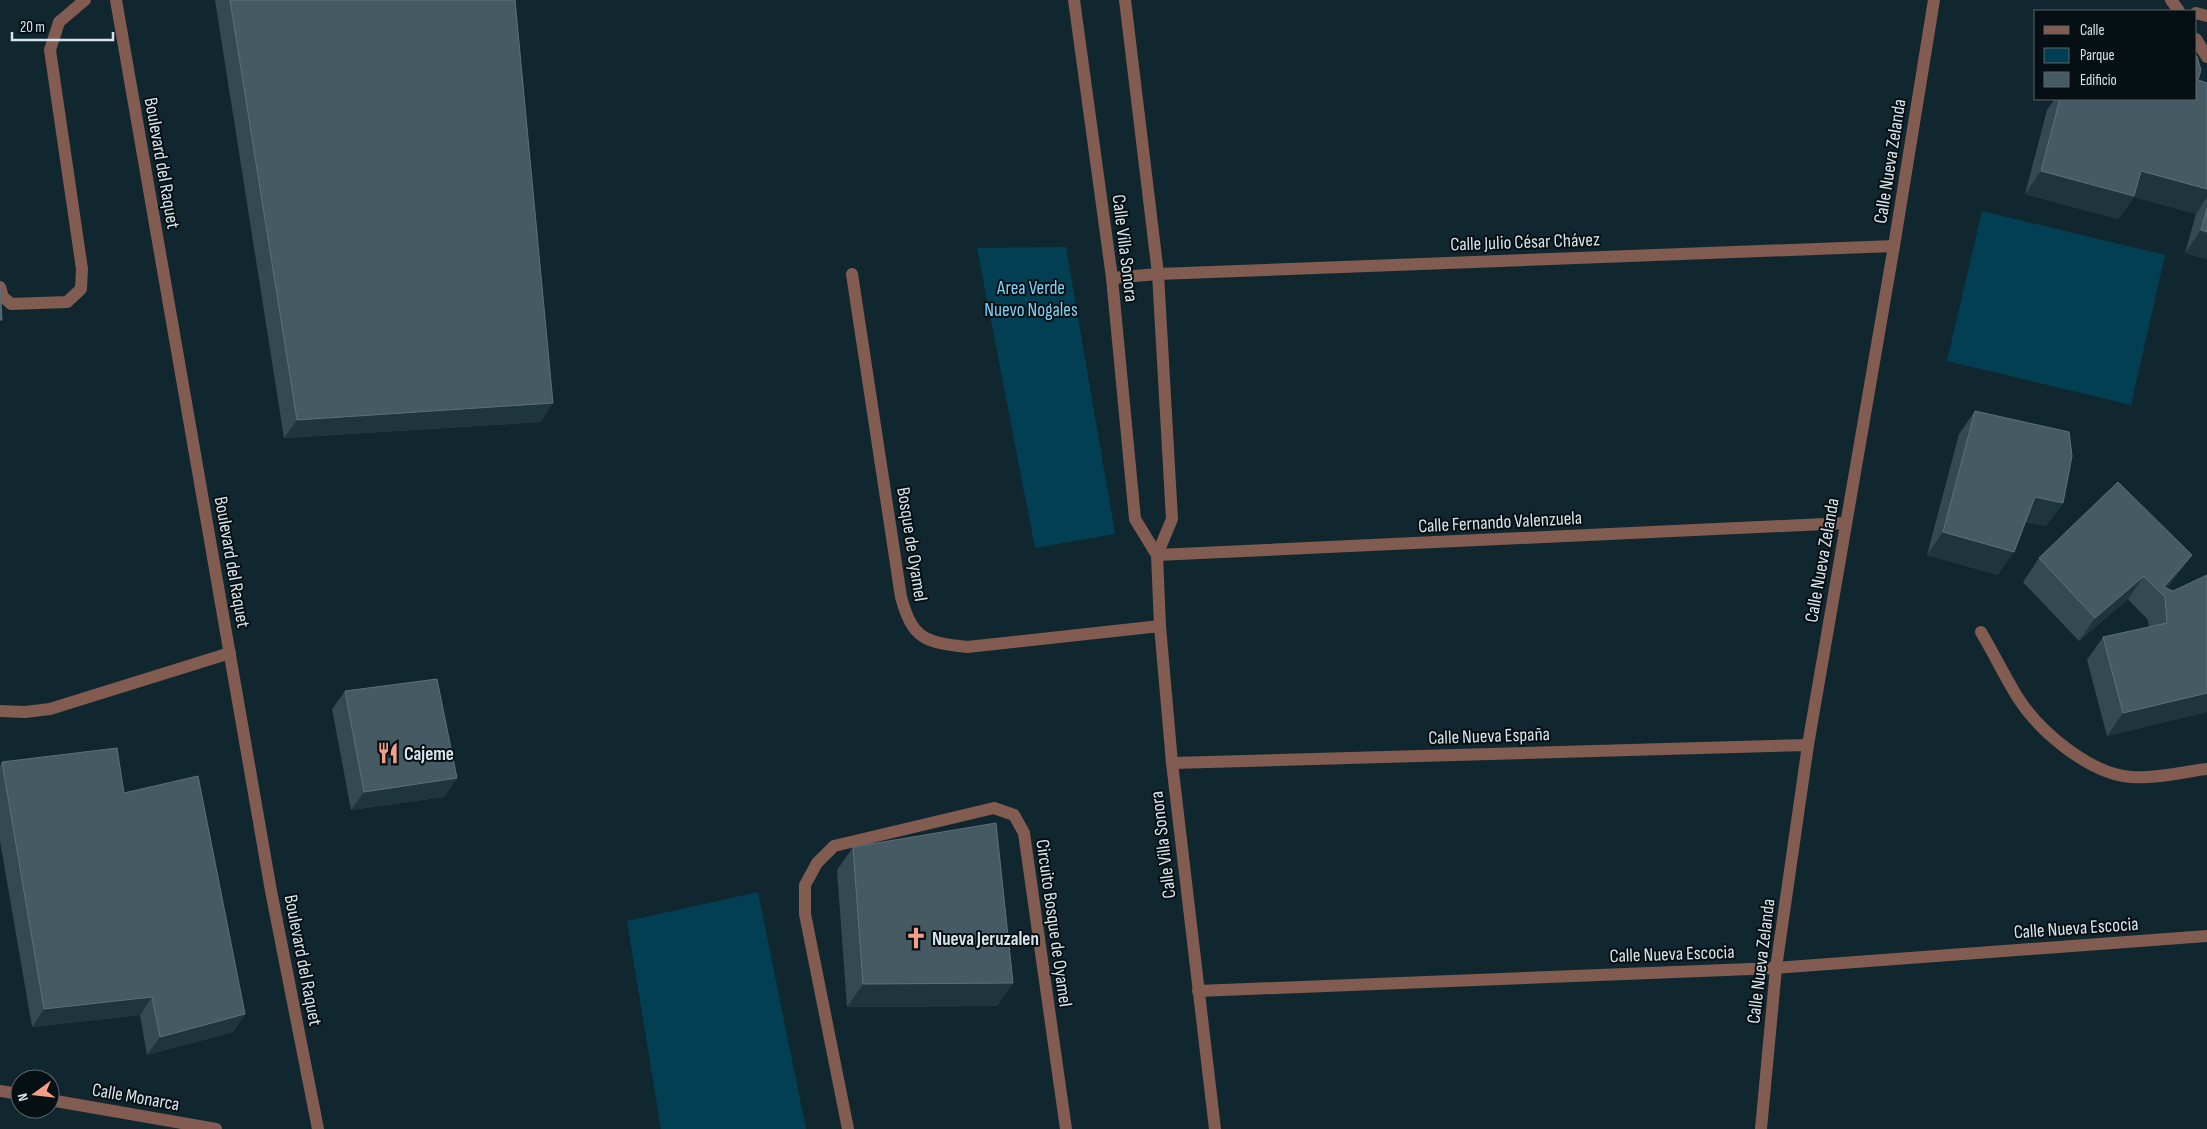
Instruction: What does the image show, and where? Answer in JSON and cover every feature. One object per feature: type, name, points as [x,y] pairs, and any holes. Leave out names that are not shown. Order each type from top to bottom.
[{"type":"street","points":[[0,287],[3,297],[11,304],[67,302],[81,289],[82,268],[50,50],[58,22],[84,0]]},
{"type":"street","name":"Boulevard del Raquet","points":[[116,0],[273,900],[318,1129]]},
{"type":"street","name":"Calle Villa Sonora","points":[[1074,0],[1112,278],[1135,519],[1157,555]]},
{"type":"street","name":"Calle Villa Sonora","points":[[1125,0],[1158,274],[1172,519],[1157,555],[1160,626],[1172,763],[1215,1129]]},
{"type":"street","name":"Calle Nueva Zelanda","points":[[1761,1129],[1776,968],[1808,745],[1894,246],[1934,0]]},
{"type":"street","points":[[2197,41],[2207,57]]},
{"type":"street","name":"Calle Julio César Chávez","points":[[1112,278],[1158,274],[1894,246]]},
{"type":"street","name":"Bosque de Oyamel","points":[[852,274],[901,597],[906,614],[924,639],[937,644],[967,647],[1160,626]]},
{"type":"street","name":"Calle Fernando Valenzuela","points":[[1157,555],[1846,523]]},
{"type":"street","points":[[1981,632],[2020,700],[2052,737],[2080,759],[2106,773],[2131,777],[2149,777],[2207,769]]},
{"type":"street","points":[[0,711],[26,712],[50,709],[230,654]]},
{"type":"street","name":"Calle Nueva España","points":[[1172,763],[1808,745]]},
{"type":"street","name":"Circuito Bosque de Oyamel","points":[[848,1129],[805,914],[805,885],[818,863],[834,846],[994,808],[1014,815],[1024,833],[1066,1129]]},
{"type":"street","name":"Calle Nueva Escocia","points":[[1198,991],[1776,968],[2207,936]]},
{"type":"street","name":"Calle Monarca","points":[[60,1102],[216,1129]]},
{"type":"green space","points":[[1982,211],[2165,255],[2131,405],[1947,361]]},
{"type":"green space","name":"Area Verde Nuevo Nogales","points":[[1066,247],[1115,534],[1035,548],[977,248]]},
{"type":"green space","points":[[758,892],[806,1129],[661,1129],[627,921]]},
{"type":"building","points":[[230,0],[515,0],[553,403],[297,420]]},
{"type":"building","points":[[2197,56],[2201,70],[2198,80],[2207,83],[2207,189],[2141,171],[2134,196],[2041,171],[2060,100],[2197,100]]},
{"type":"building","points":[[2207,208],[2207,232],[2201,230]]},
{"type":"building","points":[[0,285],[2,320],[0,320]]},
{"type":"building","points":[[1975,411],[2069,432],[2072,456],[2063,503],[2035,497],[2014,552],[1943,532]]},
{"type":"building","points":[[2118,482],[2192,555],[2164,587],[2173,591],[2207,575],[2207,693],[2123,713],[2103,637],[2167,623],[2165,597],[2144,576],[2095,618],[2039,558]]},
{"type":"building","name":"Cajeme","points":[[437,679],[457,778],[364,792],[345,691]]},
{"type":"building","points":[[117,748],[124,793],[198,776],[245,1014],[160,1037],[152,997],[44,1009],[2,762]]},
{"type":"building","name":"Nueva Jeruzalen","points":[[996,823],[1013,983],[863,984],[853,847]]},
{"type":"place","name":"Cajeme","points":[[388,753]]},
{"type":"place","name":"Nueva Jeruzalen","points":[[916,938]]}]
